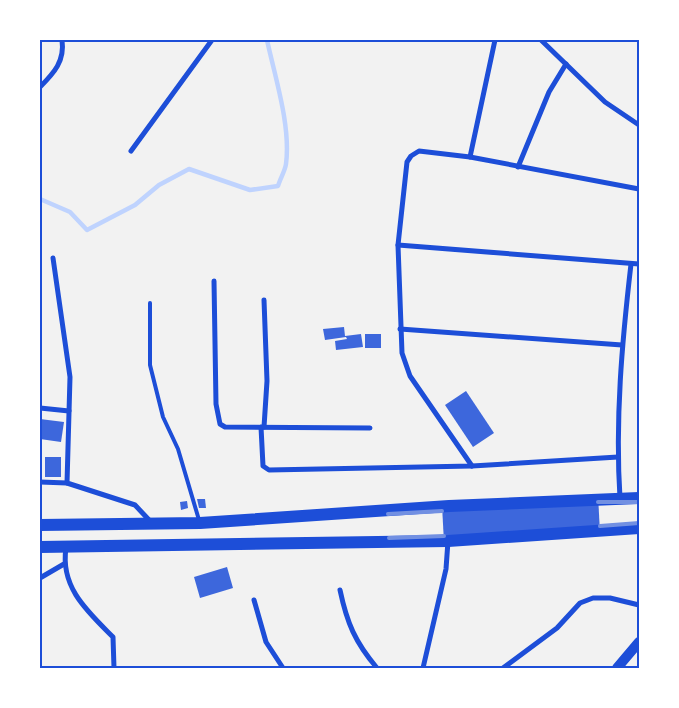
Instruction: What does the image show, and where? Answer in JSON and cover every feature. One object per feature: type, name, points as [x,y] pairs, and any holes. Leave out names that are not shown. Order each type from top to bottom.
[{"type":"main road","points":[[40,525],[200,523],[459,506],[639,498]]},
{"type":"main road","points":[[40,547],[448,541],[639,528]]},
{"type":"main road","points":[[617,668],[639,642]]},
{"type":"street","points":[[40,87],[58,69],[64,51],[62,40]]},
{"type":"street","points":[[131,151],[212,40]]},
{"type":"street","points":[[470,157],[495,40]]},
{"type":"street","points":[[541,40],[605,102],[639,125]]},
{"type":"street","points":[[518,167],[549,92],[566,64]]},
{"type":"street","points":[[472,466],[410,376],[402,353],[398,244],[407,162],[418,151],[470,157],[639,189]]},
{"type":"street","points":[[398,244],[639,264]]},
{"type":"street","points":[[53,258],[70,377],[67,483]]},
{"type":"street","points":[[620,498],[618,457],[622,345],[631,264]]},
{"type":"street","points":[[214,281],[216,404],[218,419],[225,427],[370,428]]},
{"type":"street","points":[[264,300],[267,381],[263,427],[263,466],[269,470],[472,466],[618,457]]},
{"type":"street","points":[[400,329],[622,345]]},
{"type":"street","points":[[40,408],[69,411]]},
{"type":"street","points":[[40,482],[67,483],[135,505],[152,524]]},
{"type":"street","points":[[423,668],[446,569],[448,541]]},
{"type":"street","points":[[66,547],[64,564],[70,585],[87,611],[113,637],[114,668]]},
{"type":"street","points":[[40,578],[64,564]]},
{"type":"street","points":[[340,590],[346,619],[360,647],[377,668]]},
{"type":"street","points":[[503,668],[557,628],[580,604],[593,598],[610,598],[639,605]]},
{"type":"street","points":[[254,600],[266,642],[283,668]]},
{"type":"lane","points":[[150,303],[150,365],[163,417],[178,448],[200,523]]},
{"type":"building","points":[[344,327],[345,336],[361,334],[363,347],[336,350],[335,341],[347,339],[346,337],[325,340],[323,329]]},
{"type":"building","points":[[365,334],[381,334],[381,348],[365,348]]},
{"type":"building","points":[[466,391],[494,433],[473,447],[445,405]]},
{"type":"building","points":[[40,419],[64,422],[61,442],[40,439]]},
{"type":"building","points":[[45,457],[61,457],[61,477],[45,477]]},
{"type":"building","points":[[598,495],[600,533],[444,543],[442,505]]},
{"type":"building","points":[[197,499],[205,499],[206,508],[199,508]]},
{"type":"building","points":[[187,501],[188,508],[181,510],[180,502]]},
{"type":"building","points":[[227,567],[233,588],[200,598],[194,577]]},
{"type":"waterway","points":[[40,199],[70,212],[87,230],[135,205],[159,185],[189,169],[250,190],[278,186],[286,164],[286,134],[267,40]]},
{"type":"railway","points":[[598,502],[639,502]]},
{"type":"railway","points":[[388,514],[442,511]]},
{"type":"railway","points":[[600,526],[639,523]]},
{"type":"railway","points":[[389,538],[444,536]]}]
